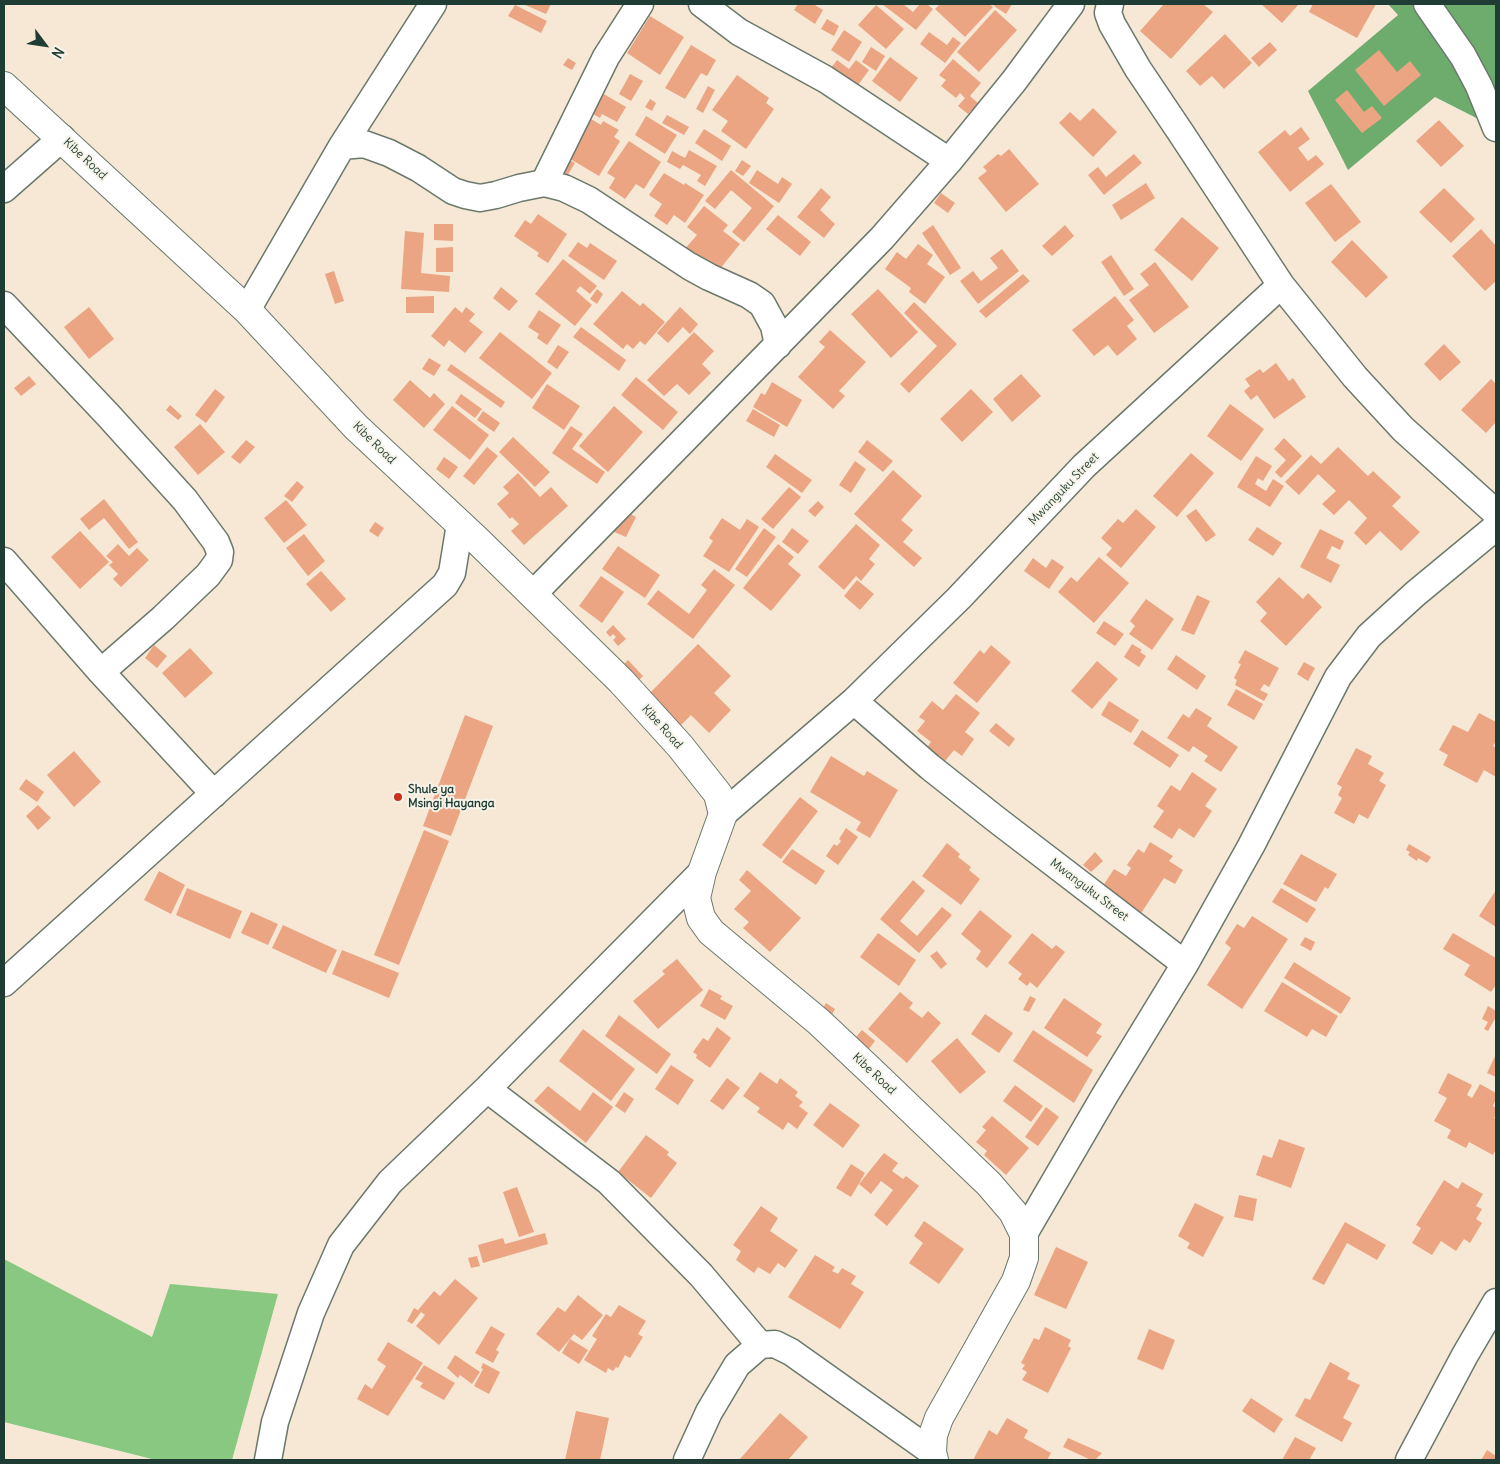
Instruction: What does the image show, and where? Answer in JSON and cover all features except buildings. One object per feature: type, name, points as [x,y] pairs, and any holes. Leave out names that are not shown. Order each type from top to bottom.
[{"type":"street","points":[[247,310],[342,146],[433,4]]},
{"type":"street","points":[[544,183],[606,57],[640,4]]},
{"type":"street","points":[[702,4],[740,32],[825,79],[949,161]]},
{"type":"street","points":[[533,594],[882,238],[949,161],[1014,81],[1071,4]]},
{"type":"street","points":[[1427,4],[1463,56],[1479,86],[1496,128]]},
{"type":"street","points":[[1024,1234],[1105,1095],[1185,964],[1251,846],[1338,677],[1369,636],[1415,594],[1495,513],[1403,429],[1355,377],[1281,286],[1187,140],[1138,69],[1104,7]]},
{"type":"street","name":"Kibe Road","points":[[4,86],[247,310],[356,427],[460,524],[622,681],[680,746],[718,794],[723,814],[702,872],[696,898],[701,918],[711,932],[819,1022],[989,1184],[1013,1212],[1024,1234],[1024,1258],[1016,1281],[939,1418],[933,1435],[933,1456]]},
{"type":"street","points":[[4,189],[62,138]]},
{"type":"street","points":[[342,146],[364,144],[389,152],[453,191],[480,198],[544,183],[564,188],[589,200],[690,266],[749,295],[762,304],[774,326],[778,345]]},
{"type":"street","name":"Mwanguku Street","points":[[723,814],[854,700],[959,598],[1084,466],[1281,286]]},
{"type":"street","points":[[4,305],[185,500],[216,542],[220,552],[219,560],[208,575],[163,618],[101,672]]},
{"type":"street","points":[[4,984],[449,580],[452,574],[460,524]]},
{"type":"street","points":[[4,560],[101,672],[214,794]]},
{"type":"street","name":"Mwanguku Street","points":[[854,700],[930,767],[1185,964]]},
{"type":"street","points":[[268,1460],[275,1422],[311,1313],[341,1245],[390,1182],[487,1089],[702,872]]},
{"type":"street","points":[[487,1089],[609,1182],[701,1275],[760,1345]]},
{"type":"street","points":[[1409,1460],[1465,1355],[1496,1302]]},
{"type":"street","points":[[687,1460],[709,1412],[737,1365],[760,1345],[774,1344],[791,1352],[829,1377],[933,1456]]},
{"type":"green space","points":[[1388,4],[1496,4],[1496,128],[1435,97],[1348,170],[1308,91],[1398,15]]},
{"type":"green space","points":[[4,1259],[152,1337],[170,1284],[278,1294],[232,1460],[156,1460],[4,1422]]},
{"type":"place","name":"Shule ya Msingi Hayanga","points":[[398,797]]}]
